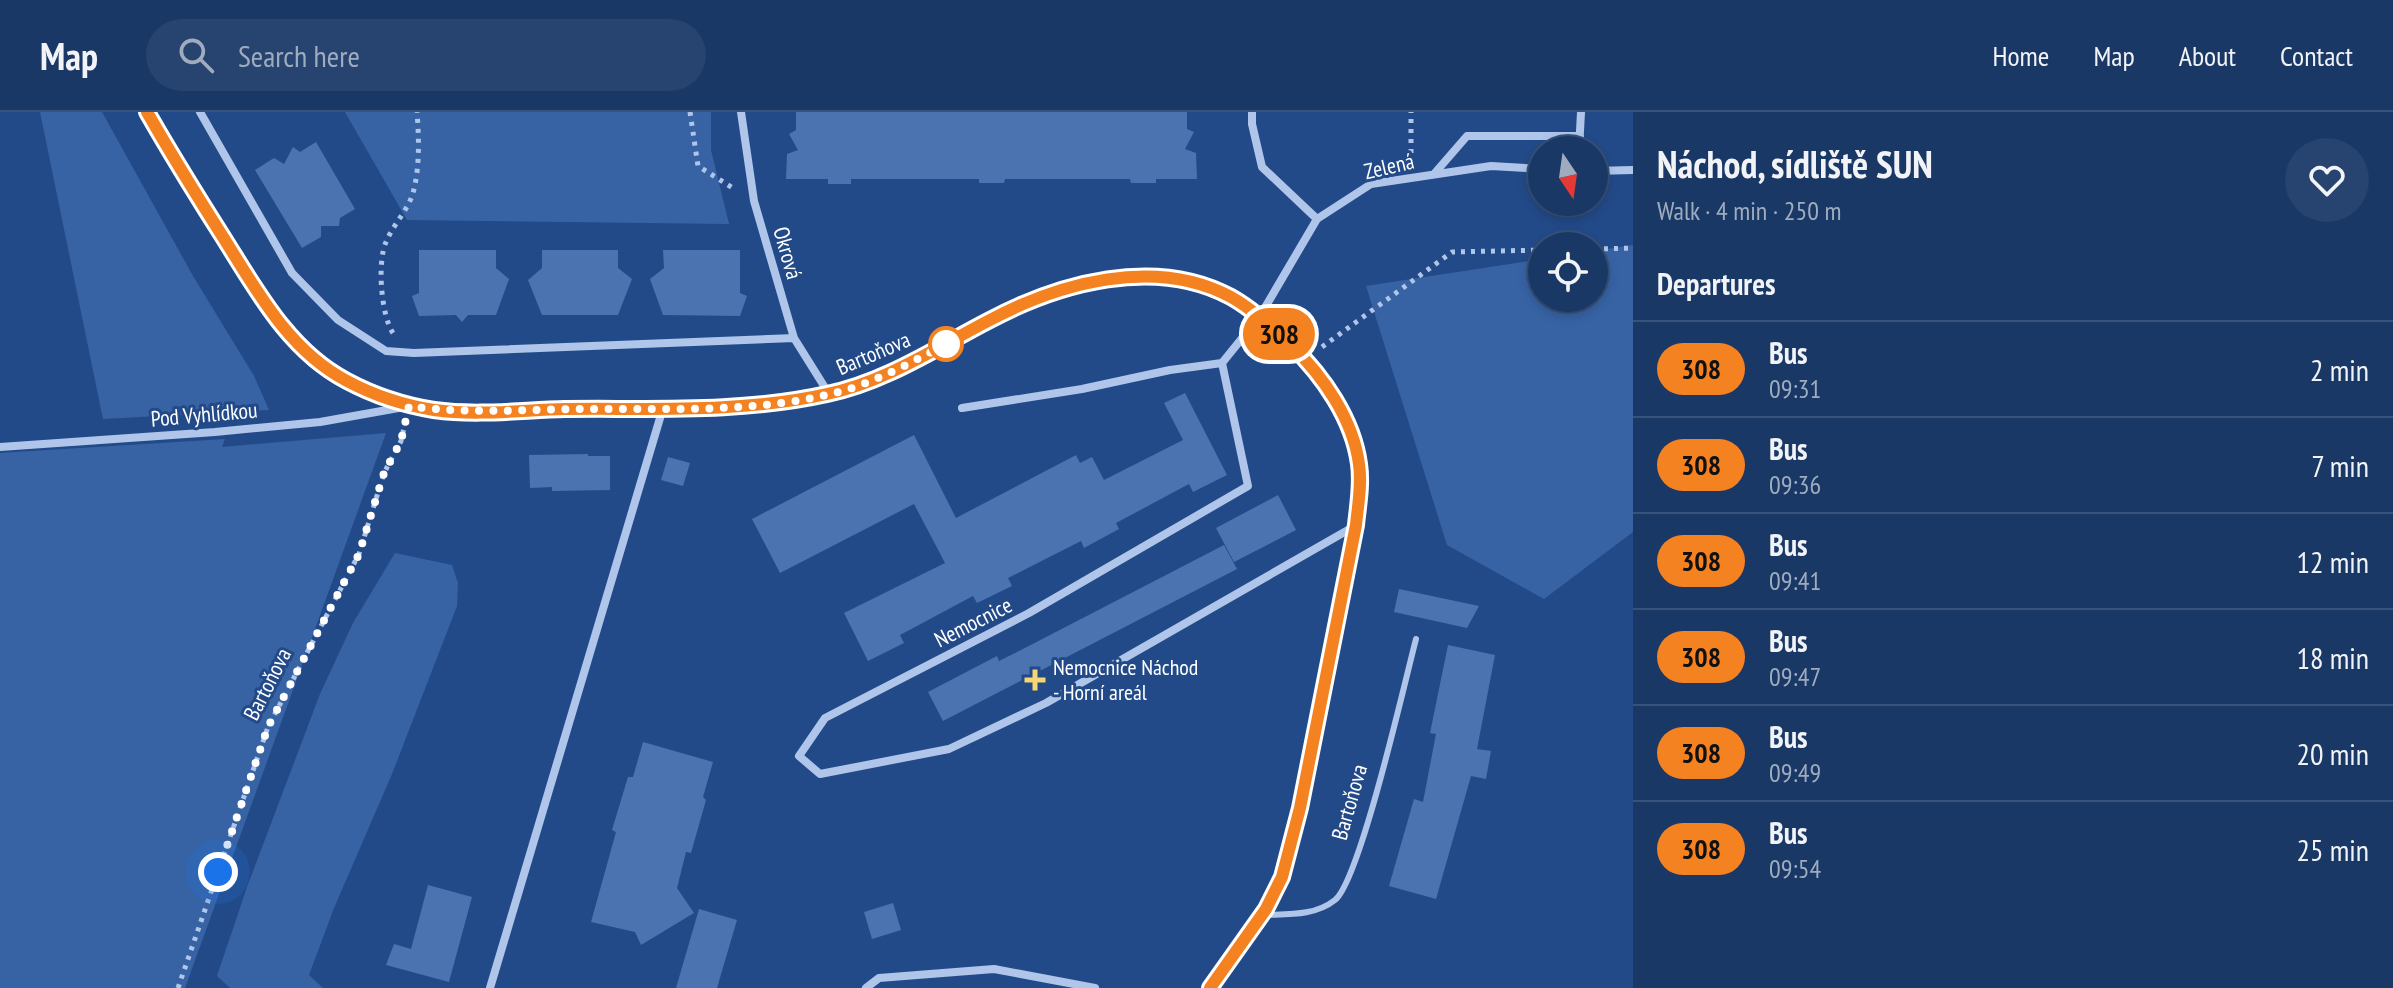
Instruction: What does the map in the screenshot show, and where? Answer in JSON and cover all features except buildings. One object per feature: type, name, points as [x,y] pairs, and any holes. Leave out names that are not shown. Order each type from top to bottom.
[{"type":"street","name":"Bartoňova","points":[[147,112],[258,295],[303,349],[330,371],[384,398],[409,406],[440,411],[663,408],[766,403],[829,394],[888,373],[1020,305],[1099,282],[1159,276],[1183,280],[1230,297],[1260,316],[1306,359],[1338,407],[1355,444],[1360,480],[1356,525],[1300,808],[1282,877],[1261,916],[1210,988]]},
{"type":"street","points":[[200,112],[292,273],[338,320],[386,351],[414,353],[794,338]]},
{"type":"street","name":"Okrová","points":[[741,112],[754,201],[794,338],[829,394]]},
{"type":"street","points":[[1252,112],[1262,167],[1317,219]]},
{"type":"street","points":[[1580,136],[1581,112]]},
{"type":"street","points":[[1434,175],[1467,136],[1528,136]]},
{"type":"street","name":"Zelená","points":[[1222,363],[1260,316],[1317,219],[1371,184],[1491,166],[1528,168]]},
{"type":"street","points":[[1608,171],[1633,170]]},
{"type":"street","points":[[962,408],[1222,363]]},
{"type":"street","name":"Nemocnice","points":[[1222,363],[1248,486],[1029,613],[825,718],[799,756],[820,774],[949,749],[1046,703],[1356,525]]},
{"type":"street","name":"Pod Vyhlídkou","points":[[0,447],[305,423],[409,406]]},
{"type":"street","points":[[490,988],[663,408]]},
{"type":"street","points":[[866,988],[879,978],[994,969],[1095,988]]},
{"type":"lane","name":"Bartoňova","points":[[1261,916],[1310,913],[1337,899],[1352,869],[1368,820],[1416,639]]},
{"type":"path","points":[[414,353],[395,337],[387,323],[382,282],[384,246],[413,194],[419,149],[417,112]]},
{"type":"path","points":[[690,112],[698,166],[754,201]]},
{"type":"path","points":[[1411,112],[1411,178]]},
{"type":"path","points":[[1608,249],[1633,248]]},
{"type":"path","points":[[1306,359],[1452,252],[1528,250]]},
{"type":"path","name":"Bartoňova","points":[[178,988],[268,727],[359,554],[384,473],[401,441],[409,406]]},
{"type":"shaded area","points":[[40,112],[102,112],[193,276],[254,376],[269,410],[103,419]]},
{"type":"shaded area","points":[[345,112],[711,112],[711,150],[729,224],[407,220]]},
{"type":"shaded area","points":[[1633,245],[1633,532],[1544,599],[1447,545],[1366,286],[1528,261],[1528,312],[1608,312],[1608,249]]},
{"type":"shaded area","points":[[386,433],[185,988],[0,988],[0,453],[225,439],[222,447]]},
{"type":"shaded area","points":[[395,553],[452,565],[458,583],[457,606],[309,975],[323,988],[230,988],[217,976],[320,694],[353,623]]},
{"type":"bus line","name":"308","points":[[147,112],[258,295],[303,349],[346,381],[409,406],[440,411],[486,411],[716,406],[797,400],[852,388],[888,373],[1009,310],[1042,297],[1080,285],[1120,279],[1159,276],[1191,282],[1230,297],[1260,316],[1306,359],[1338,407],[1355,444],[1359,494],[1356,525],[1300,808],[1282,877],[1266,909],[1210,988]]},
{"type":"place","name":"Nemocnice Náchod - Horní areál","points":[[1035,680]]},
{"type":"route","points":[[218,872],[268,727],[359,554],[384,473],[401,441],[409,406],[440,411],[486,411],[716,406],[797,400],[852,388],[946,344]]}]
